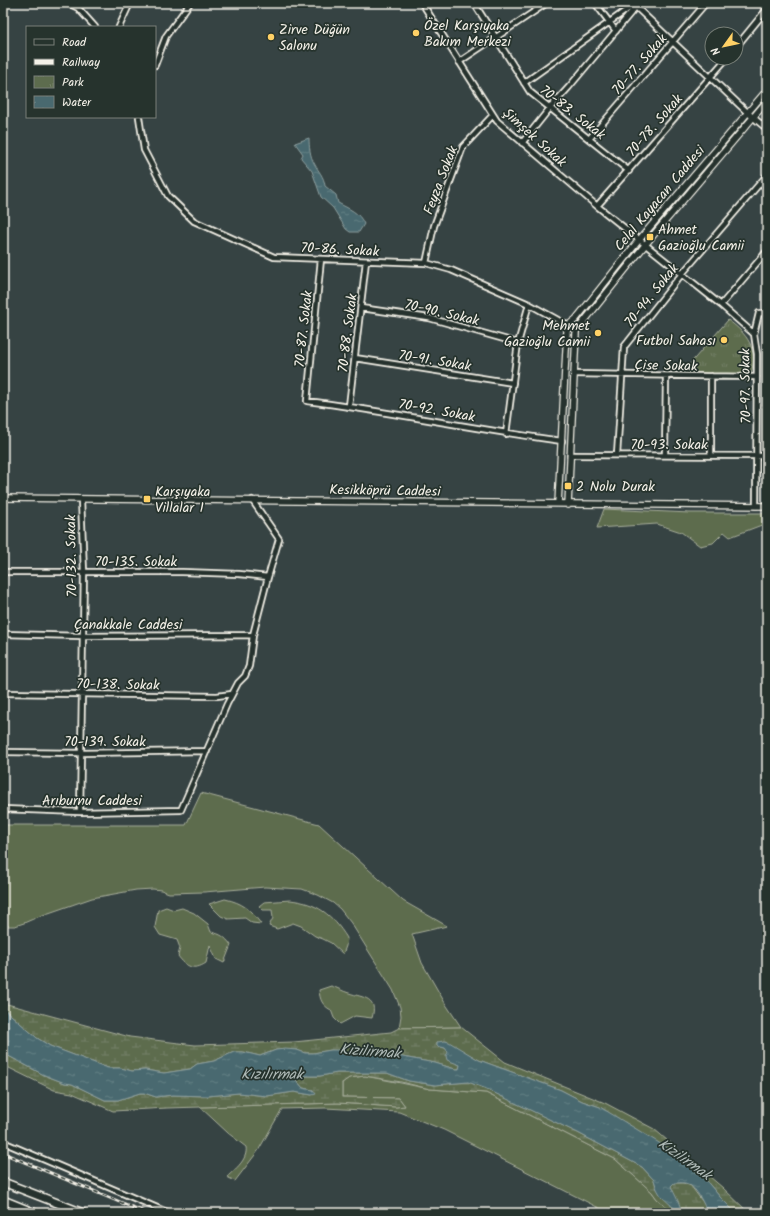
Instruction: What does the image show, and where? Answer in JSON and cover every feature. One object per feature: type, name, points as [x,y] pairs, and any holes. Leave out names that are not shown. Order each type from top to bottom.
[{"type":"highway","points":[[3,1182],[83,1213]]},
{"type":"highway","points":[[3,1200],[35,1213]]},
{"type":"street","points":[[68,3],[78,8],[95,26]]},
{"type":"street","points":[[119,26],[130,3]]},
{"type":"street","points":[[156,62],[166,36],[190,3]]},
{"type":"street","name":"Şimşek Sokak","points":[[422,3],[497,121],[645,245]]},
{"type":"street","name":"70-83. Sokak","points":[[474,3],[530,92],[629,171]]},
{"type":"street","points":[[459,62],[547,3]]},
{"type":"street","points":[[595,3],[616,31]]},
{"type":"street","name":"70-77. Sokak","points":[[589,139],[706,3]]},
{"type":"street","points":[[524,83],[636,4]]},
{"type":"street","points":[[636,4],[673,42],[767,129]]},
{"type":"street","points":[[522,143],[616,31],[636,4]]},
{"type":"street","points":[[744,37],[767,9]]},
{"type":"street","name":"70-78. Sokak","points":[[597,206],[720,66]]},
{"type":"street","name":"Celal Kayacan Caddesi","points":[[569,326],[639,240],[767,90]]},
{"type":"street","name":"Celal Kayacan Caddesi","points":[[577,331],[645,245],[767,101]]},
{"type":"street","name":"Feyza Sokak","points":[[426,263],[434,226],[463,147],[493,115]]},
{"type":"street","name":"70-86. Sokak","points":[[139,118],[144,150],[168,196],[194,221],[274,257],[366,262],[426,263],[451,270],[529,304],[569,326]]},
{"type":"street","name":"70-94. Sokak","points":[[617,455],[624,346],[681,275],[767,174]]},
{"type":"street","name":"70-97. Sokak","points":[[645,245],[754,334],[757,354],[756,506]]},
{"type":"street","points":[[720,305],[767,251]]},
{"type":"street","name":"70-87. Sokak","points":[[307,401],[321,260]]},
{"type":"street","name":"70-88. Sokak","points":[[349,406],[366,262]]},
{"type":"street","points":[[506,434],[518,343],[529,304]]},
{"type":"street","name":"70-90. Sokak","points":[[361,308],[429,318],[518,343]]},
{"type":"street","points":[[754,334],[759,313],[767,313]]},
{"type":"street","points":[[568,505],[577,331],[575,324],[569,326]]},
{"type":"street","points":[[569,326],[572,334],[577,331]]},
{"type":"street","points":[[558,504],[569,326]]},
{"type":"street","name":"70-91. Sokak","points":[[355,358],[512,383]]},
{"type":"street","name":"Çise Sokak","points":[[574,374],[757,377]]},
{"type":"street","points":[[665,455],[666,376]]},
{"type":"street","points":[[711,376],[711,456]]},
{"type":"street","name":"70-92. Sokak","points":[[307,401],[349,406],[506,434],[562,441]]},
{"type":"street","name":"70-93. Sokak","points":[[570,455],[767,456]]},
{"type":"street","name":"Kesikköprü Caddesi","points":[[3,498],[767,506]]},
{"type":"street","name":"70-132. Sokak","points":[[80,812],[84,572],[81,499]]},
{"type":"street","points":[[206,751],[232,694],[249,666],[254,635],[268,576],[280,540],[252,500]]},
{"type":"street","name":"70-135. Sokak","points":[[3,572],[196,573],[268,576]]},
{"type":"street","name":"Çanakkale Caddesi","points":[[3,634],[82,636],[254,635]]},
{"type":"street","name":"70-138. Sokak","points":[[3,693],[217,696],[232,694]]},
{"type":"street","name":"70-139. Sokak","points":[[3,752],[81,753],[206,751]]},
{"type":"street","name":"Arıburnu Caddesi","points":[[3,809],[80,812],[181,810],[206,751]]},
{"type":"street","points":[[3,1142],[169,1213]]},
{"type":"green space","points":[[728,320],[741,331],[750,343],[753,357],[751,374],[682,373]]},
{"type":"green space","points":[[604,509],[690,513],[767,513],[767,523],[730,537],[724,532],[713,543],[700,546],[681,532],[657,524],[597,528]]},
{"type":"green space","points":[[201,793],[319,824],[403,901],[447,926],[412,934],[422,963],[461,1027],[399,1028],[401,1016],[400,1007],[393,990],[351,923],[333,903],[302,889],[265,887],[169,893],[153,889],[136,890],[92,898],[15,926],[3,926],[3,825],[186,825]]},
{"type":"green space","points":[[225,899],[237,902],[246,907],[261,924],[252,923],[245,918],[228,919],[221,916],[209,904]]},
{"type":"green space","points":[[290,900],[316,907],[336,922],[347,938],[343,954],[331,943],[315,936],[301,926],[293,923],[277,929],[269,926],[273,918],[272,910],[263,910],[259,906],[264,902]]},
{"type":"green space","points":[[166,907],[174,910],[182,908],[194,913],[208,924],[211,932],[222,936],[227,940],[231,945],[224,963],[216,959],[210,945],[206,963],[198,967],[190,967],[184,963],[178,956],[180,948],[177,940],[160,935],[155,927],[158,910]]},
{"type":"green space","points":[[331,986],[371,1002],[373,1006],[372,1018],[355,1016],[340,1024],[334,1018],[331,1010],[322,1002],[320,997],[319,990]]},
{"type":"green space","points":[[3,1001],[7,1004],[130,1037],[195,1045],[294,1042],[391,1032],[399,1028],[461,1027],[505,1062],[605,1103],[654,1129],[723,1188],[749,1213],[736,1213],[704,1178],[600,1107],[582,1101],[561,1090],[479,1060],[465,1052],[437,1042],[437,1046],[445,1048],[460,1065],[459,1069],[392,1055],[331,1050],[305,1053],[297,1050],[276,1050],[260,1056],[243,1052],[234,1052],[214,1061],[197,1064],[190,1069],[164,1073],[145,1070],[132,1071],[120,1068],[108,1068],[50,1046],[37,1038],[3,1008]]},
{"type":"green space","points":[[3,1053],[44,1075],[72,1084],[105,1100],[118,1100],[140,1093],[156,1097],[172,1095],[208,1096],[239,1093],[267,1096],[294,1092],[312,1095],[313,1090],[303,1088],[295,1079],[298,1076],[320,1076],[337,1073],[387,1073],[409,1081],[435,1085],[468,1082],[485,1088],[578,1133],[642,1167],[654,1180],[657,1189],[681,1209],[673,1194],[671,1186],[674,1183],[683,1183],[691,1186],[705,1205],[707,1213],[674,1212],[657,1199],[652,1192],[615,1159],[486,1093],[430,1089],[365,1076],[349,1078],[342,1083],[342,1097],[399,1098],[405,1106],[396,1107],[338,1103],[113,1111],[72,1093],[54,1090],[3,1065]]},
{"type":"green space","points":[[365,1076],[430,1089],[486,1093],[615,1159],[652,1192],[657,1199],[675,1213],[609,1213],[444,1130],[399,1112],[325,1108],[282,1109],[258,1151],[235,1181],[227,1177],[243,1160],[246,1147],[228,1133],[200,1107],[338,1103],[396,1107],[405,1106],[399,1098],[342,1097],[342,1083],[349,1078]]},
{"type":"water","points":[[309,138],[312,157],[322,176],[325,186],[336,195],[338,203],[353,211],[362,220],[364,224],[359,232],[350,232],[346,229],[333,208],[321,197],[312,171],[301,158],[303,154],[295,143]]},
{"type":"water","name":"Kızılırmak","points":[[3,1008],[37,1038],[50,1046],[108,1068],[121,1068],[132,1071],[145,1070],[164,1073],[190,1069],[197,1064],[214,1061],[234,1052],[243,1052],[260,1056],[276,1050],[285,1049],[297,1050],[305,1053],[340,1050],[392,1055],[459,1069],[460,1065],[447,1060],[446,1056],[448,1052],[445,1048],[437,1046],[437,1042],[449,1042],[479,1060],[561,1090],[582,1101],[600,1107],[684,1158],[736,1213],[707,1213],[700,1197],[691,1186],[685,1183],[674,1183],[671,1186],[679,1203],[681,1213],[661,1196],[654,1180],[642,1167],[578,1133],[484,1088],[468,1082],[435,1085],[409,1081],[387,1073],[337,1073],[320,1076],[298,1076],[295,1079],[303,1088],[313,1090],[316,1094],[312,1095],[294,1092],[267,1096],[239,1093],[208,1096],[172,1095],[156,1097],[140,1093],[118,1100],[105,1100],[72,1084],[44,1075],[3,1053]]},
{"type":"railway","points":[[3,1153],[146,1213]]},
{"type":"place","name":"Özel Karşıyaka Bakım Merkezi","points":[[416,33]]},
{"type":"place","name":"Zirve Düğün Salonu","points":[[271,37]]},
{"type":"place","name":"Ahmet Gazioğlu Camii","points":[[650,237]]},
{"type":"place","name":"Mehmet Gazioğlu Camii","points":[[598,333]]},
{"type":"place","name":"Futbol Sahası","points":[[724,340]]},
{"type":"place","name":"2 Nolu Durak","points":[[568,486]]},
{"type":"place","name":"Karşıyaka Villalar 1","points":[[147,499]]},
{"type":"water label","name":"Kizilirmak","points":[[370,1051]]},
{"type":"water label","name":"Kizilirmak","points":[[685,1159]]}]
